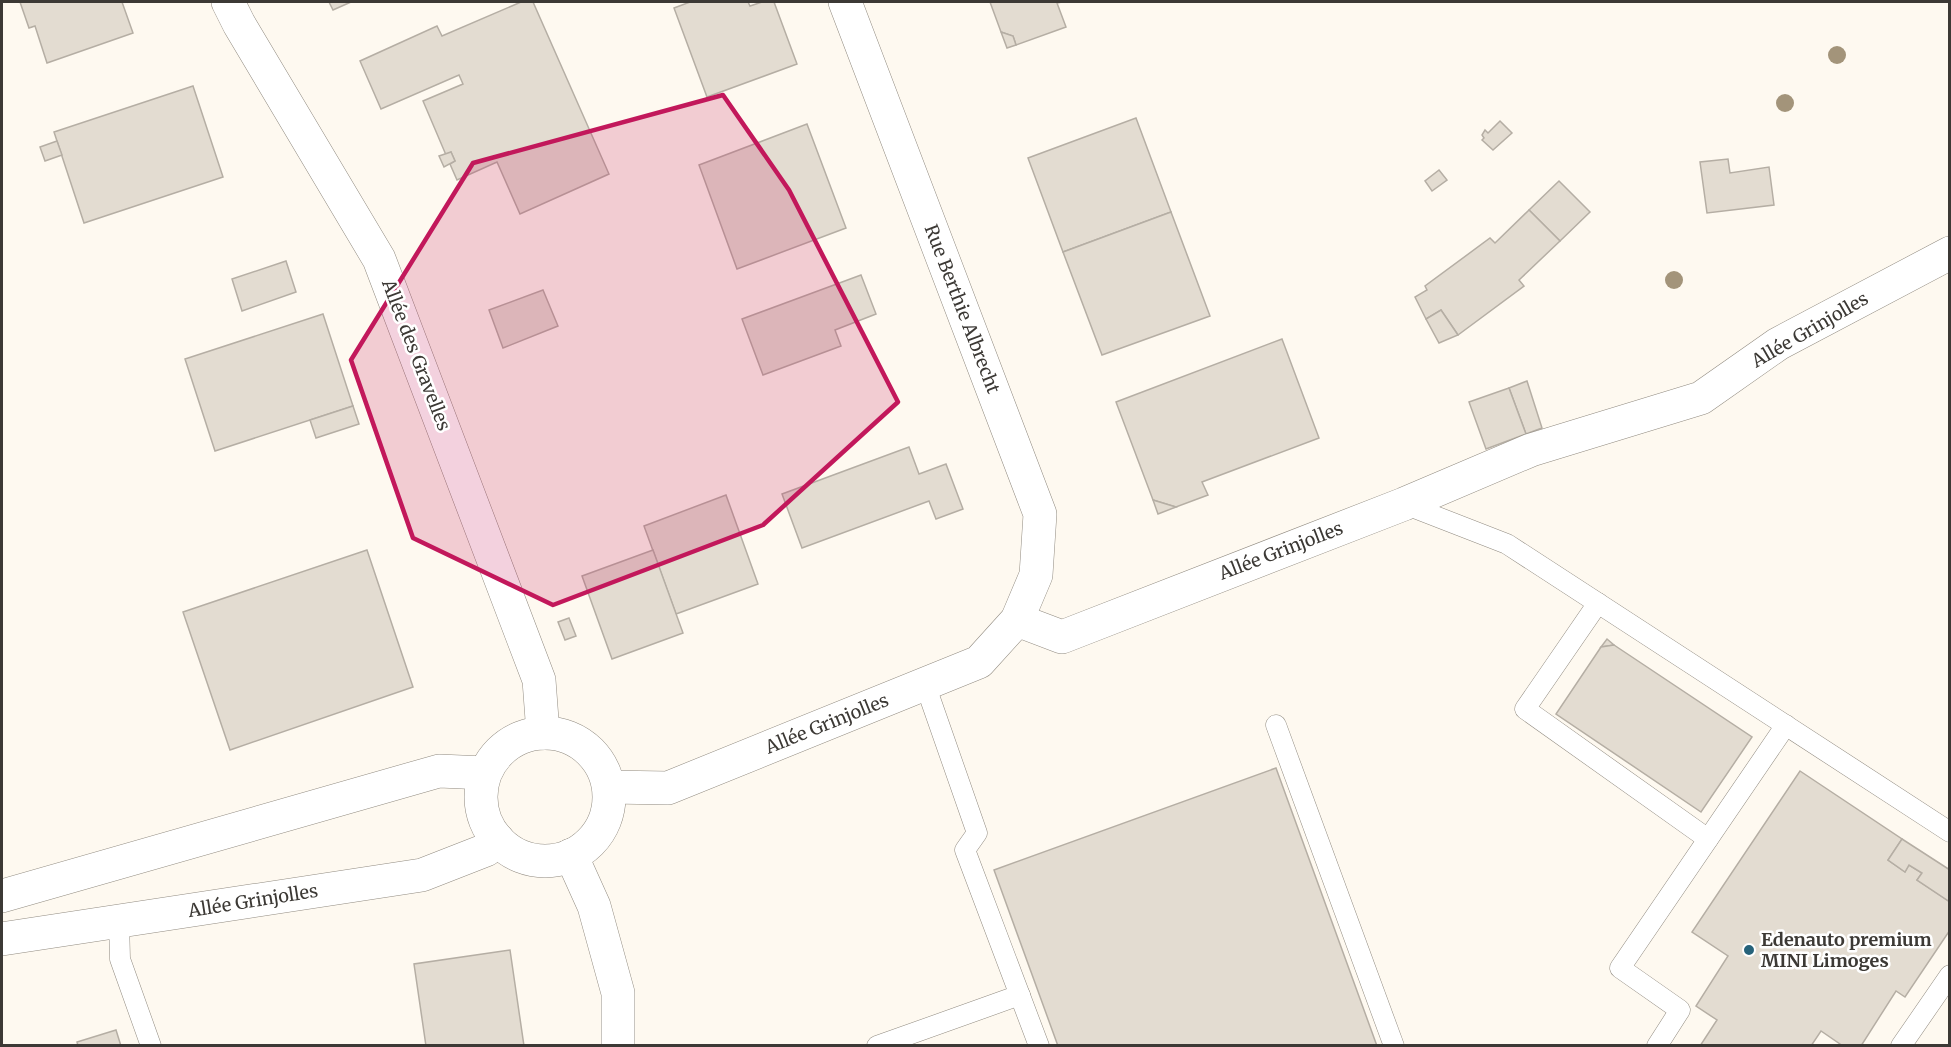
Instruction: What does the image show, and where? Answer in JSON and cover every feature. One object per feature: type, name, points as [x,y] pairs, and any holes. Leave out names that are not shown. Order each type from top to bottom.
[{"type":"street","name":"Allée des Gravelles","points":[[228,2],[379,259],[539,680],[543,733]]},
{"type":"street","name":"Rue Berthie Albrecht","points":[[845,2],[1040,514],[1036,575],[1017,620]]},
{"type":"street","name":"Allée Grinjolles","points":[[609,787],[668,788],[979,662],[1017,620],[1062,637],[1404,504],[1531,450],[1701,398],[1778,344],[1950,253]]},
{"type":"street","points":[[543,733],[561,735],[578,742],[593,754],[603,770],[609,787],[608,808],[601,828],[589,844],[571,855],[552,860],[532,860],[514,853],[498,840],[488,826],[482,809],[481,791],[485,774],[495,758],[508,745],[524,736],[543,733]]},
{"type":"street","points":[[2,896],[439,771],[485,774]]},
{"type":"street","name":"Allée Grinjolles","points":[[2,939],[422,875],[486,850],[498,840]]},
{"type":"street","points":[[571,855],[594,906],[618,993],[618,1046]]},
{"type":"lane","points":[[1404,504],[1507,544],[1950,832]]},
{"type":"lane","points":[[1599,603],[1525,709],[1708,839]]},
{"type":"lane","points":[[925,684],[977,833],[965,850],[1039,1046]]},
{"type":"lane","points":[[1276,725],[1394,1046]]},
{"type":"lane","points":[[1657,1046],[1680,1010],[1620,968],[1786,725]]},
{"type":"lane","points":[[119,921],[120,958],[150,1046]]},
{"type":"lane","points":[[1901,1046],[1950,975]]},
{"type":"lane","points":[[877,1046],[1020,995]]},
{"type":"highlighted area","points":[[723,95],[789,190],[898,402],[763,525],[553,605],[413,538],[351,360],[473,163]]},
{"type":"building","points":[[20,2],[122,2],[133,33],[47,63],[35,26],[29,28]]},
{"type":"building","points":[[329,2],[351,2],[333,10]]},
{"type":"building","points":[[521,2],[533,2],[609,174],[520,214],[497,162],[457,180],[450,164],[455,161],[451,152],[446,155],[423,101],[463,84],[459,75],[381,109],[360,61],[437,26],[442,36]]},
{"type":"building","points":[[690,2],[748,2],[750,6],[762,2],[774,2],[797,64],[707,97],[674,8]]},
{"type":"building","points":[[990,2],[1062,2],[1057,3],[1066,27],[1016,45],[1013,36],[1001,32]]},
{"type":"building","points":[[1001,32],[1013,36],[1016,45],[1007,48]]},
{"type":"building","points":[[193,86],[223,177],[84,223],[54,132]]},
{"type":"building","points":[[1136,118],[1171,212],[1063,252],[1028,158]]},
{"type":"building","points":[[1500,121],[1512,133],[1493,150],[1482,140],[1484,138],[1482,135],[1485,130],[1488,133]]},
{"type":"building","points":[[807,124],[846,228],[737,269],[699,165]]},
{"type":"building","points":[[57,141],[62,155],[45,161],[40,147]]},
{"type":"building","points":[[451,152],[455,161],[444,167],[439,156]]},
{"type":"building","points":[[1728,159],[1730,173],[1769,167],[1774,205],[1707,213],[1700,162]]},
{"type":"building","points":[[1439,170],[1447,180],[1432,191],[1425,181]]},
{"type":"building","points":[[1559,181],[1590,212],[1560,241],[1529,210]]},
{"type":"building","points":[[1529,210],[1560,241],[1519,280],[1524,286],[1458,335],[1441,310],[1426,319],[1415,297],[1427,290],[1425,286],[1490,238],[1495,243]]},
{"type":"building","points":[[1171,212],[1210,316],[1102,355],[1063,252]]},
{"type":"building","points":[[286,261],[296,292],[242,311],[232,279]]},
{"type":"building","points":[[861,275],[876,314],[835,330],[841,346],[763,375],[742,319]]},
{"type":"building","points":[[543,290],[558,326],[503,348],[489,310]]},
{"type":"building","points":[[1441,310],[1458,335],[1439,343],[1426,319]]},
{"type":"building","points":[[323,314],[353,406],[215,451],[185,359]]},
{"type":"building","points":[[1282,339],[1319,438],[1202,482],[1208,495],[1176,507],[1153,500],[1116,402]]},
{"type":"building","points":[[1527,381],[1542,428],[1526,434],[1509,388]]},
{"type":"building","points":[[1509,388],[1526,434],[1486,449],[1469,402]]},
{"type":"building","points":[[353,406],[359,424],[316,438],[310,420]]},
{"type":"building","points":[[909,447],[919,474],[946,464],[963,509],[936,519],[929,501],[802,548],[782,494]]},
{"type":"building","points":[[726,495],[758,584],[676,614],[644,526]]},
{"type":"building","points":[[1153,500],[1176,507],[1158,514]]},
{"type":"building","points":[[367,550],[413,687],[230,750],[183,612]]},
{"type":"building","points":[[653,550],[683,633],[612,659],[582,576]]},
{"type":"building","points":[[569,618],[576,636],[565,640],[558,622]]},
{"type":"building","points":[[1607,639],[1614,645],[1601,647]]},
{"type":"building","points":[[1614,645],[1752,737],[1701,812],[1556,714],[1601,647]]},
{"type":"building","points":[[1276,768],[1377,1046],[1058,1046],[994,870]]},
{"type":"building","points":[[1800,771],[1902,839],[1888,860],[1905,872],[1909,865],[1922,873],[1917,880],[1950,902],[1950,930],[1905,997],[1896,991],[1861,1046],[1843,1046],[1821,1031],[1811,1046],[1700,1046],[1717,1020],[1696,1006],[1728,956],[1692,932]]},
{"type":"building","points":[[1902,839],[1950,870],[1950,902],[1917,880],[1922,873],[1909,865],[1905,872],[1888,860]]},
{"type":"building","points":[[510,950],[524,1046],[426,1046],[414,964]]},
{"type":"building","points":[[116,1030],[121,1046],[78,1046],[77,1042]]},
{"type":"place","name":"Edenauto premium MINI Limoges","points":[[1749,950]]}]
